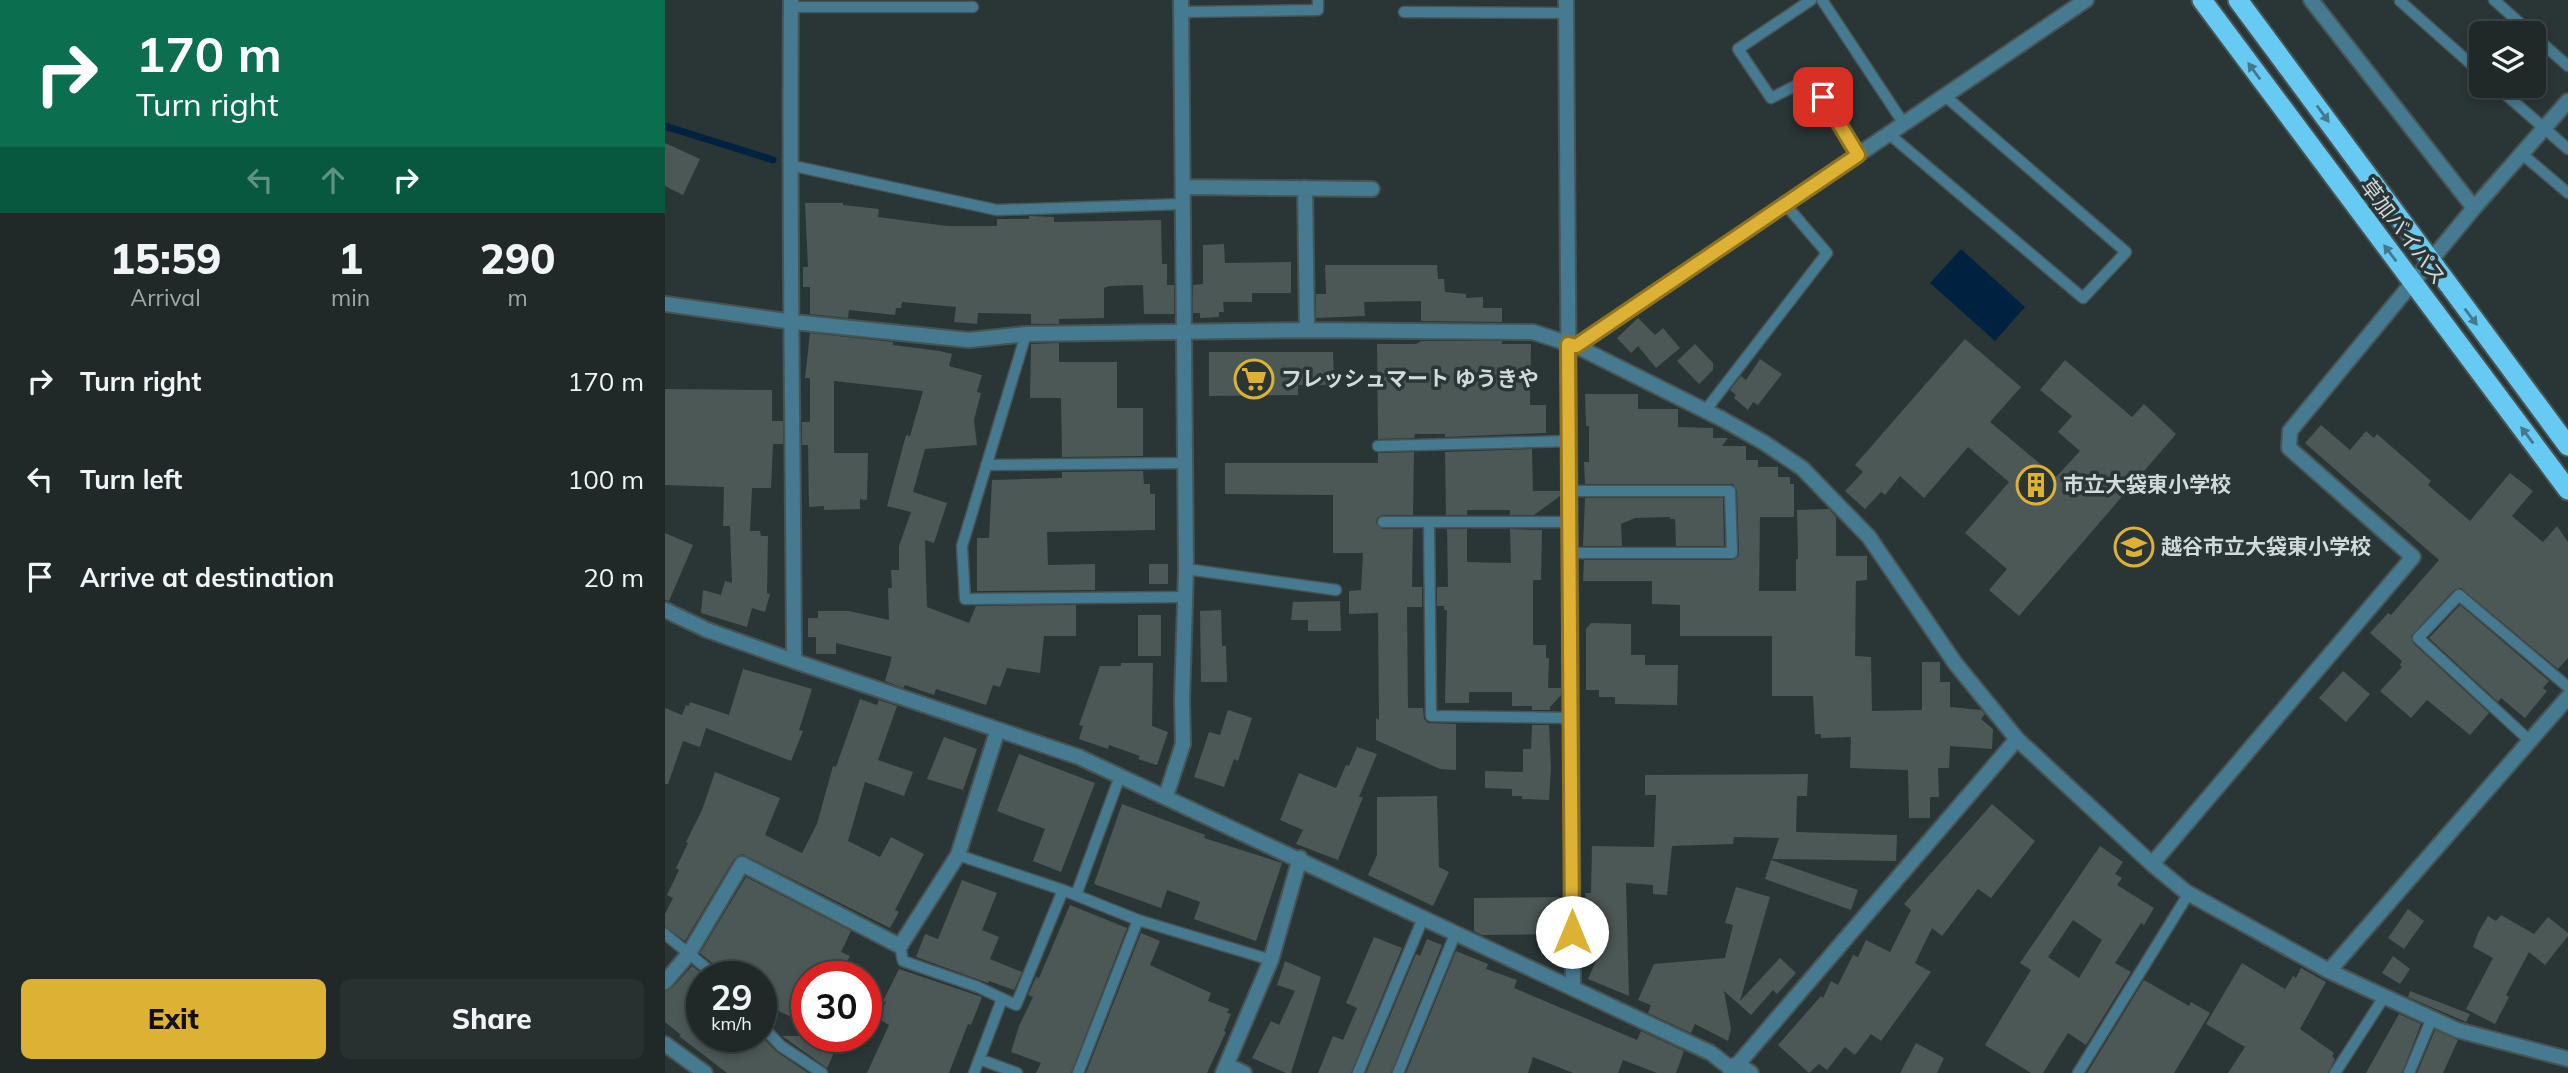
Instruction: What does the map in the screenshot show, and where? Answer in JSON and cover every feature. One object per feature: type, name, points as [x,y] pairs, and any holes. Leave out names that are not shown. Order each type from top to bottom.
[{"type":"highway","name":"草加バイパス","points":[[2202,0],[2568,490]]},
{"type":"highway","name":"草加バイパス","points":[[2238,0],[2568,446]]},
{"type":"street","points":[[1572,345],[2086,0]]},
{"type":"street","points":[[2311,0],[2474,208]]},
{"type":"street","points":[[791,4],[789,166],[793,322],[794,661]]},
{"type":"street","points":[[1166,796],[1183,744],[1186,569],[1181,6]]},
{"type":"street","points":[[1566,7],[1572,345],[1569,553],[1573,987]]},
{"type":"street","points":[[2152,864],[2413,557],[2289,449],[2290,431],[2474,208],[2568,101]]},
{"type":"street","points":[[1183,187],[1372,189]]},
{"type":"street","points":[[1305,188],[1307,330]]},
{"type":"street","points":[[665,304],[793,322],[969,340],[1025,334],[1307,330],[1533,332],[1572,345],[1763,442],[1802,468],[1869,537],[1955,663],[2017,739],[2152,864],[2189,893],[2329,971],[2457,1030],[2568,1059]]},
{"type":"street","points":[[665,610],[708,630],[794,661],[997,732],[1079,757],[1711,1052],[1733,1068],[1751,1073]]},
{"type":"street","points":[[2329,971],[2568,697]]},
{"type":"street","points":[[665,982],[688,955],[742,864],[900,947],[958,855],[997,732]]},
{"type":"street","points":[[1733,1068],[2017,739]]},
{"type":"street","points":[[1244,1073],[1225,1069],[1271,960],[1300,859]]},
{"type":"street","points":[[665,1044],[705,1073]]},
{"type":"lane","points":[[1181,6],[1318,10],[1318,0]]},
{"type":"lane","points":[[1811,0],[1738,50],[1771,98],[1811,78],[1858,155]]},
{"type":"lane","points":[[1822,0],[1904,124]]},
{"type":"lane","points":[[2494,0],[2518,21]]},
{"type":"lane","points":[[2400,1],[2469,62]]},
{"type":"lane","points":[[791,4],[973,7]]},
{"type":"lane","points":[[1404,12],[1566,7]]},
{"type":"lane","points":[[2546,46],[2568,66]]},
{"type":"lane","points":[[1889,134],[2083,298],[2126,252],[1945,96]]},
{"type":"lane","points":[[2509,98],[2568,149]]},
{"type":"lane","points":[[2522,153],[2568,193]]},
{"type":"lane","points":[[789,166],[996,210],[1183,204]]},
{"type":"lane","points":[[1705,411],[1827,253],[1785,204]]},
{"type":"lane","points":[[1025,334],[962,546],[965,600],[1185,597]]},
{"type":"lane","points":[[1378,446],[1569,441]]},
{"type":"lane","points":[[986,465],[1185,463]]},
{"type":"lane","points":[[1569,491],[1730,491],[1732,553],[1569,553]]},
{"type":"lane","points":[[1384,523],[1569,522]]},
{"type":"lane","points":[[1429,523],[1431,716],[1571,718]]},
{"type":"lane","points":[[1186,569],[1336,590]]},
{"type":"lane","points":[[2530,741],[2418,638],[2459,595],[2568,687]]},
{"type":"lane","points":[[1076,895],[1120,776]]},
{"type":"lane","points":[[958,855],[1063,890],[1138,920],[1271,960]]},
{"type":"lane","points":[[900,947],[903,961],[978,987],[1016,1005],[1063,890]]},
{"type":"lane","points":[[2078,1073],[2189,893]]},
{"type":"lane","points":[[1358,1073],[1424,916]]},
{"type":"lane","points":[[1078,1073],[1138,920]]},
{"type":"lane","points":[[1398,1073],[1456,932]]},
{"type":"lane","points":[[665,934],[696,961]]},
{"type":"lane","points":[[2335,1073],[2384,997]]},
{"type":"lane","points":[[974,1073],[1003,999]]},
{"type":"lane","points":[[2409,1073],[2432,1018]]},
{"type":"lane","points":[[777,1042],[822,1073]]},
{"type":"lane","points":[[979,1059],[1017,1073]]},
{"type":"water","points":[[1961,249],[2025,307],[1995,341],[1930,283]]},
{"type":"building","points":[[665,143],[700,159],[683,195],[665,186]]},
{"type":"building","points":[[805,203],[843,203],[879,209],[878,217],[947,226],[997,226],[997,219],[1029,219],[1029,216],[1054,217],[1054,222],[1161,220],[1162,264],[1167,264],[1167,285],[1174,285],[1174,314],[1144,314],[1143,285],[1104,288],[1104,318],[1059,319],[1059,324],[1031,324],[1031,314],[978,313],[977,324],[954,322],[956,307],[902,302],[901,308],[896,308],[895,315],[849,310],[848,318],[810,314],[810,287],[803,287],[803,267],[808,267]]},
{"type":"building","points":[[1224,244],[1225,263],[1291,262],[1291,293],[1252,293],[1252,302],[1223,302],[1224,312],[1219,312],[1219,317],[1200,318],[1200,313],[1193,313],[1193,285],[1203,284],[1203,245]]},
{"type":"building","points":[[1325,265],[1437,265],[1438,279],[1444,279],[1445,292],[1466,294],[1466,298],[1483,297],[1483,308],[1502,308],[1502,322],[1421,321],[1421,301],[1364,302],[1365,316],[1316,318],[1316,294],[1326,294]]},
{"type":"building","points":[[1638,318],[1655,335],[1663,328],[1680,348],[1656,368],[1638,346],[1631,353],[1617,338]]},
{"type":"building","points":[[810,333],[893,342],[893,345],[940,351],[952,354],[949,366],[982,375],[977,392],[981,393],[974,420],[977,445],[925,449],[913,492],[947,503],[934,543],[925,540],[927,607],[969,623],[976,606],[1076,605],[1076,636],[1044,636],[1040,673],[1007,668],[1000,687],[993,685],[986,705],[936,689],[934,695],[885,681],[892,657],[836,643],[836,654],[816,654],[816,637],[808,637],[808,618],[818,618],[818,611],[849,611],[889,620],[888,588],[892,588],[891,570],[899,570],[899,546],[911,512],[887,506],[906,435],[910,436],[923,391],[834,381],[834,453],[868,453],[867,500],[860,499],[860,509],[824,510],[824,506],[809,507],[808,445],[802,445],[802,422],[810,422],[810,378],[805,378]]},
{"type":"building","name":"市立大袋東小学校","points":[[1965,339],[2021,387],[1990,422],[2056,477],[2080,451],[2058,432],[2072,416],[2040,390],[2065,360],[2132,417],[2144,404],[2176,434],[2019,616],[1989,590],[2007,569],[1965,533],[2009,482],[1968,447],[1924,498],[1900,476],[1885,495],[1881,492],[1865,509],[1845,491],[1863,472],[1855,465]]},
{"type":"building","points":[[1421,341],[1502,341],[1502,344],[1531,344],[1530,405],[1546,405],[1546,433],[1445,437],[1445,434],[1415,434],[1414,438],[1378,439],[1377,344],[1416,344]]},
{"type":"building","points":[[1059,343],[1059,362],[1117,362],[1117,408],[1143,408],[1143,456],[1062,457],[1061,398],[1030,398],[1031,344]]},
{"type":"building","points":[[1695,344],[1713,363],[1713,370],[1699,384],[1677,361]]},
{"type":"building","points":[[1209,352],[1333,352],[1334,385],[1298,385],[1298,395],[1209,396]]},
{"type":"building","points":[[1760,359],[1782,374],[1758,405],[1753,402],[1748,410],[1734,398],[1736,395],[1730,390],[1741,376],[1746,380]]},
{"type":"building","points":[[665,389],[772,390],[772,421],[783,421],[783,444],[773,444],[771,488],[752,488],[750,531],[760,531],[761,536],[768,536],[767,593],[770,594],[765,612],[752,608],[747,627],[701,613],[703,590],[721,595],[725,581],[732,583],[730,526],[723,526],[724,487],[665,485]]},
{"type":"building","points":[[1585,394],[1638,394],[1638,409],[1678,409],[1678,427],[1713,428],[1713,438],[1728,438],[1722,446],[1746,446],[1746,460],[1758,460],[1758,467],[1778,467],[1778,477],[1790,477],[1790,484],[1794,484],[1794,517],[1760,517],[1759,591],[1796,591],[1797,510],[1829,509],[1836,517],[1836,556],[1867,556],[1867,580],[1856,581],[1855,656],[1871,657],[1872,711],[1922,710],[1922,662],[1940,662],[1940,682],[1950,682],[1950,707],[1981,710],[1985,714],[1981,719],[1993,729],[1992,749],[1950,746],[1949,768],[1938,768],[1939,797],[1930,797],[1930,818],[1909,818],[1908,770],[1850,768],[1851,737],[1821,738],[1821,734],[1815,734],[1813,696],[1772,696],[1772,636],[1680,636],[1680,605],[1652,604],[1652,581],[1583,581],[1584,560],[1732,560],[1738,557],[1739,553],[1737,491],[1733,484],[1585,484],[1584,462],[1589,462],[1589,426],[1586,426]]},
{"type":"building","points":[[2321,425],[2350,450],[2366,431],[2374,438],[2377,434],[2431,481],[2428,485],[2470,521],[2510,473],[2533,491],[2512,516],[2543,542],[2557,526],[2568,542],[2568,658],[2558,669],[2461,588],[2454,590],[2411,636],[2413,643],[2489,713],[2470,735],[2427,700],[2411,718],[2380,691],[2402,667],[2402,661],[2370,633],[2388,613],[2391,615],[2439,560],[2305,443]]},
{"type":"building","points":[[1532,449],[1533,491],[1560,491],[1560,496],[1534,515],[1510,515],[1510,510],[1467,510],[1467,515],[1446,515],[1445,452]]},
{"type":"building","points":[[1414,452],[1413,515],[1382,515],[1377,518],[1376,523],[1382,529],[1413,529],[1412,587],[1422,587],[1422,607],[1407,607],[1408,708],[1423,708],[1424,719],[1428,723],[1456,724],[1456,770],[1440,769],[1376,740],[1376,718],[1379,720],[1378,613],[1349,614],[1349,591],[1361,590],[1363,553],[1333,553],[1333,495],[1225,494],[1225,463],[1378,463],[1378,453]]},
{"type":"building","points":[[1143,471],[1144,484],[1150,484],[1150,494],[1155,494],[1155,530],[1047,532],[1048,565],[1095,564],[1095,590],[977,591],[977,538],[989,538],[992,480],[1062,478],[1062,472]]},
{"type":"building","points":[[1585,498],[1723,498],[1724,546],[1676,546],[1675,519],[1670,517],[1635,518],[1621,524],[1622,546],[1583,546]]},
{"type":"building","points":[[1447,529],[1467,529],[1467,562],[1511,563],[1510,529],[1542,530],[1541,580],[1533,580],[1533,645],[1546,645],[1546,658],[1549,658],[1548,688],[1561,688],[1561,695],[1550,710],[1512,706],[1512,692],[1469,692],[1469,703],[1445,703],[1447,610],[1444,610],[1444,606],[1437,606],[1437,587],[1448,587]]},
{"type":"building","points":[[665,533],[693,545],[669,601],[665,600]]},
{"type":"building","points":[[1149,564],[1168,564],[1168,584],[1149,584]]},
{"type":"building","points":[[1340,601],[1341,631],[1308,631],[1308,620],[1291,620],[1293,602]]},
{"type":"building","points":[[2460,605],[2549,681],[2543,688],[2547,691],[2525,718],[2501,698],[2498,702],[2429,638]]},
{"type":"building","points":[[1221,610],[1227,682],[1201,682],[1200,611]]},
{"type":"building","points":[[1138,615],[1161,615],[1161,656],[1138,656]]},
{"type":"building","points":[[1591,623],[1631,624],[1631,655],[1645,655],[1645,665],[1678,665],[1677,705],[1615,704],[1615,697],[1599,697],[1599,690],[1586,690],[1586,629]]},
{"type":"building","points":[[1121,663],[1153,663],[1152,726],[1168,732],[1157,765],[1109,745],[1108,749],[1079,739],[1083,726],[1079,725],[1100,666],[1121,666]]},
{"type":"building","points":[[743,669],[812,689],[799,730],[803,731],[791,761],[706,728],[700,747],[683,741],[668,784],[665,784],[665,708],[682,715],[690,702],[729,715]]},
{"type":"building","points":[[2343,671],[2370,694],[2346,722],[2319,698]]},
{"type":"building","points":[[860,699],[877,705],[879,700],[897,706],[878,760],[913,772],[904,796],[865,782],[848,841],[880,857],[891,837],[924,854],[895,910],[899,912],[890,928],[742,854],[734,859],[685,941],[665,927],[665,914],[673,898],[667,895],[715,772],[780,798],[765,835],[802,853],[817,824],[833,766],[836,767]]},
{"type":"building","points":[[1228,710],[1252,718],[1238,761],[1234,759],[1224,787],[1194,777],[1209,732],[1220,735]]},
{"type":"building","points":[[1532,725],[1549,725],[1549,800],[1522,799],[1522,796],[1512,796],[1512,789],[1485,788],[1485,771],[1523,772],[1523,749],[1531,749]]},
{"type":"building","points":[[944,737],[977,749],[963,790],[927,779]]},
{"type":"building","points":[[1357,747],[1377,754],[1338,860],[1296,844],[1303,830],[1280,820],[1299,773],[1336,788]]},
{"type":"building","points":[[1019,754],[1095,783],[1061,872],[1033,861],[1045,829],[997,811]]},
{"type":"building","points":[[1808,774],[1807,796],[1797,796],[1796,832],[1897,835],[1896,861],[1772,859],[1779,838],[1734,837],[1733,844],[1672,846],[1667,895],[1653,894],[1653,885],[1626,883],[1629,996],[1588,979],[1605,940],[1587,940],[1587,934],[1582,934],[1582,897],[1586,897],[1585,893],[1591,893],[1592,846],[1654,847],[1656,795],[1645,795],[1645,775]]},
{"type":"building","points":[[1437,796],[1439,867],[1449,872],[1433,906],[1368,875],[1377,855],[1377,797]]},
{"type":"building","points":[[1122,804],[1205,835],[1204,838],[1282,863],[1256,941],[1194,919],[1200,902],[1167,890],[1161,908],[1094,884]]},
{"type":"building","points":[[1992,804],[2035,841],[1991,898],[1978,889],[1942,936],[1932,928],[1915,963],[1931,972],[1881,1041],[1871,1034],[1855,1055],[1845,1047],[1827,1070],[1819,1064],[1809,1073],[1778,1045],[1821,996],[1823,998],[1831,981],[1838,985],[1853,955],[1858,957],[1866,940],[1890,952],[1911,910],[1904,904]]},
{"type":"building","points":[[2100,846],[2123,862],[2115,874],[2122,878],[2117,885],[2154,908],[2115,963],[2131,972],[2086,1045],[2068,1033],[2043,1073],[2031,1073],[1985,1045],[2031,970],[2020,963]],"holes":[[[2073,920],[2102,940],[2079,978],[2048,957]]]},
{"type":"building","points":[[1771,860],[1858,890],[1851,910],[1765,879]]},
{"type":"building","points":[[746,877],[851,931],[841,952],[850,956],[847,961],[791,961],[791,1017],[777,1010],[777,961],[710,961],[700,953]]},
{"type":"building","points":[[962,880],[997,893],[982,930],[999,937],[990,959],[1022,972],[1014,990],[916,957],[925,934],[938,939]]},
{"type":"building","points":[[1736,887],[1770,897],[1740,1001],[1780,958],[1796,973],[1777,994],[1773,990],[1751,1015],[1724,991],[1731,1029],[1728,1041],[1695,1024],[1691,1033],[1648,1013],[1651,1005],[1638,1000],[1654,964],[1725,958],[1733,925],[1725,923]]},
{"type":"building","points":[[1563,897],[1563,934],[1482,935],[1474,931],[1474,898]]},
{"type":"building","points":[[1070,905],[1127,928],[1071,1073],[1036,1073],[1041,1063],[1011,1052],[1019,1026],[1033,997],[1028,995],[1036,977],[1039,978]]},
{"type":"building","points":[[2408,909],[2424,921],[2404,949],[2388,938]]},
{"type":"building","points":[[2501,915],[2534,934],[2548,917],[2568,933],[2568,936],[2545,965],[2529,952],[2506,995],[2509,997],[2495,1024],[2466,1009],[2493,958],[2473,947],[2478,933],[2488,916],[2496,921]]},
{"type":"building","points":[[1141,933],[1160,941],[1150,965],[1211,993],[1208,1001],[1229,1009],[1227,1013],[1231,1014],[1224,1031],[1226,1032],[1207,1073],[1086,1073]]},
{"type":"building","points":[[1374,937],[1402,948],[1351,1073],[1318,1073],[1333,1036],[1343,1040],[1357,1008],[1346,1003]]},
{"type":"building","points":[[1427,939],[1442,945],[1391,1073],[1366,1073],[1416,954],[1420,956]]},
{"type":"building","points":[[1456,951],[1488,964],[1486,969],[1517,980],[1514,988],[1637,1040],[1641,1031],[1684,1051],[1676,1073],[1657,1073],[1623,1060],[1618,1073],[1573,1073],[1533,1057],[1528,1073],[1406,1073]]},
{"type":"building","points":[[2393,956],[2410,969],[2400,984],[2382,973]]},
{"type":"building","points":[[1285,961],[1321,977],[1291,1073],[1252,1058],[1271,1021],[1279,1025],[1295,991],[1277,985]]},
{"type":"building","points":[[2242,963],[2285,989],[2301,968],[2326,982],[2300,1029],[2334,1053],[2332,1056],[2335,1059],[2328,1073],[2228,1073],[2245,1047],[2206,1024]]},
{"type":"building","points":[[899,969],[982,997],[949,1073],[867,1073],[877,1052],[882,1052],[882,1040],[889,1025],[882,1021],[882,1009],[886,1002],[883,1001]]},
{"type":"building","points":[[686,973],[686,1041],[665,1022],[665,991],[672,988]]},
{"type":"building","points":[[2144,980],[2189,1006],[2191,1002],[2210,1013],[2174,1073],[2087,1073]]},
{"type":"building","points":[[2410,991],[2470,1014],[2466,1022],[2408,997]]},
{"type":"building","points":[[2399,1014],[2421,1024],[2402,1073],[2366,1073]]},
{"type":"building","points":[[2435,1030],[2458,1040],[2443,1073],[2417,1073]]},
{"type":"building","points":[[1916,1043],[1944,1058],[1937,1073],[1900,1073]]},
{"type":"building","points":[[700,1052],[777,1052],[808,1073],[727,1073]]},
{"type":"building","points":[[804,1052],[834,1052],[827,1068]]},
{"type":"waterway","points":[[665,126],[773,160]]},
{"type":"place","name":"フレッシュマート ゆうきや","points":[[1254,379]]},
{"type":"place","name":"市立大袋東小学校","points":[[2036,485]]},
{"type":"place","name":"越谷市立大袋東小学校","points":[[2134,547]]},
{"type":"route","points":[[1572,932],[1568,344],[1576,346],[1858,155],[1823,97]]}]
